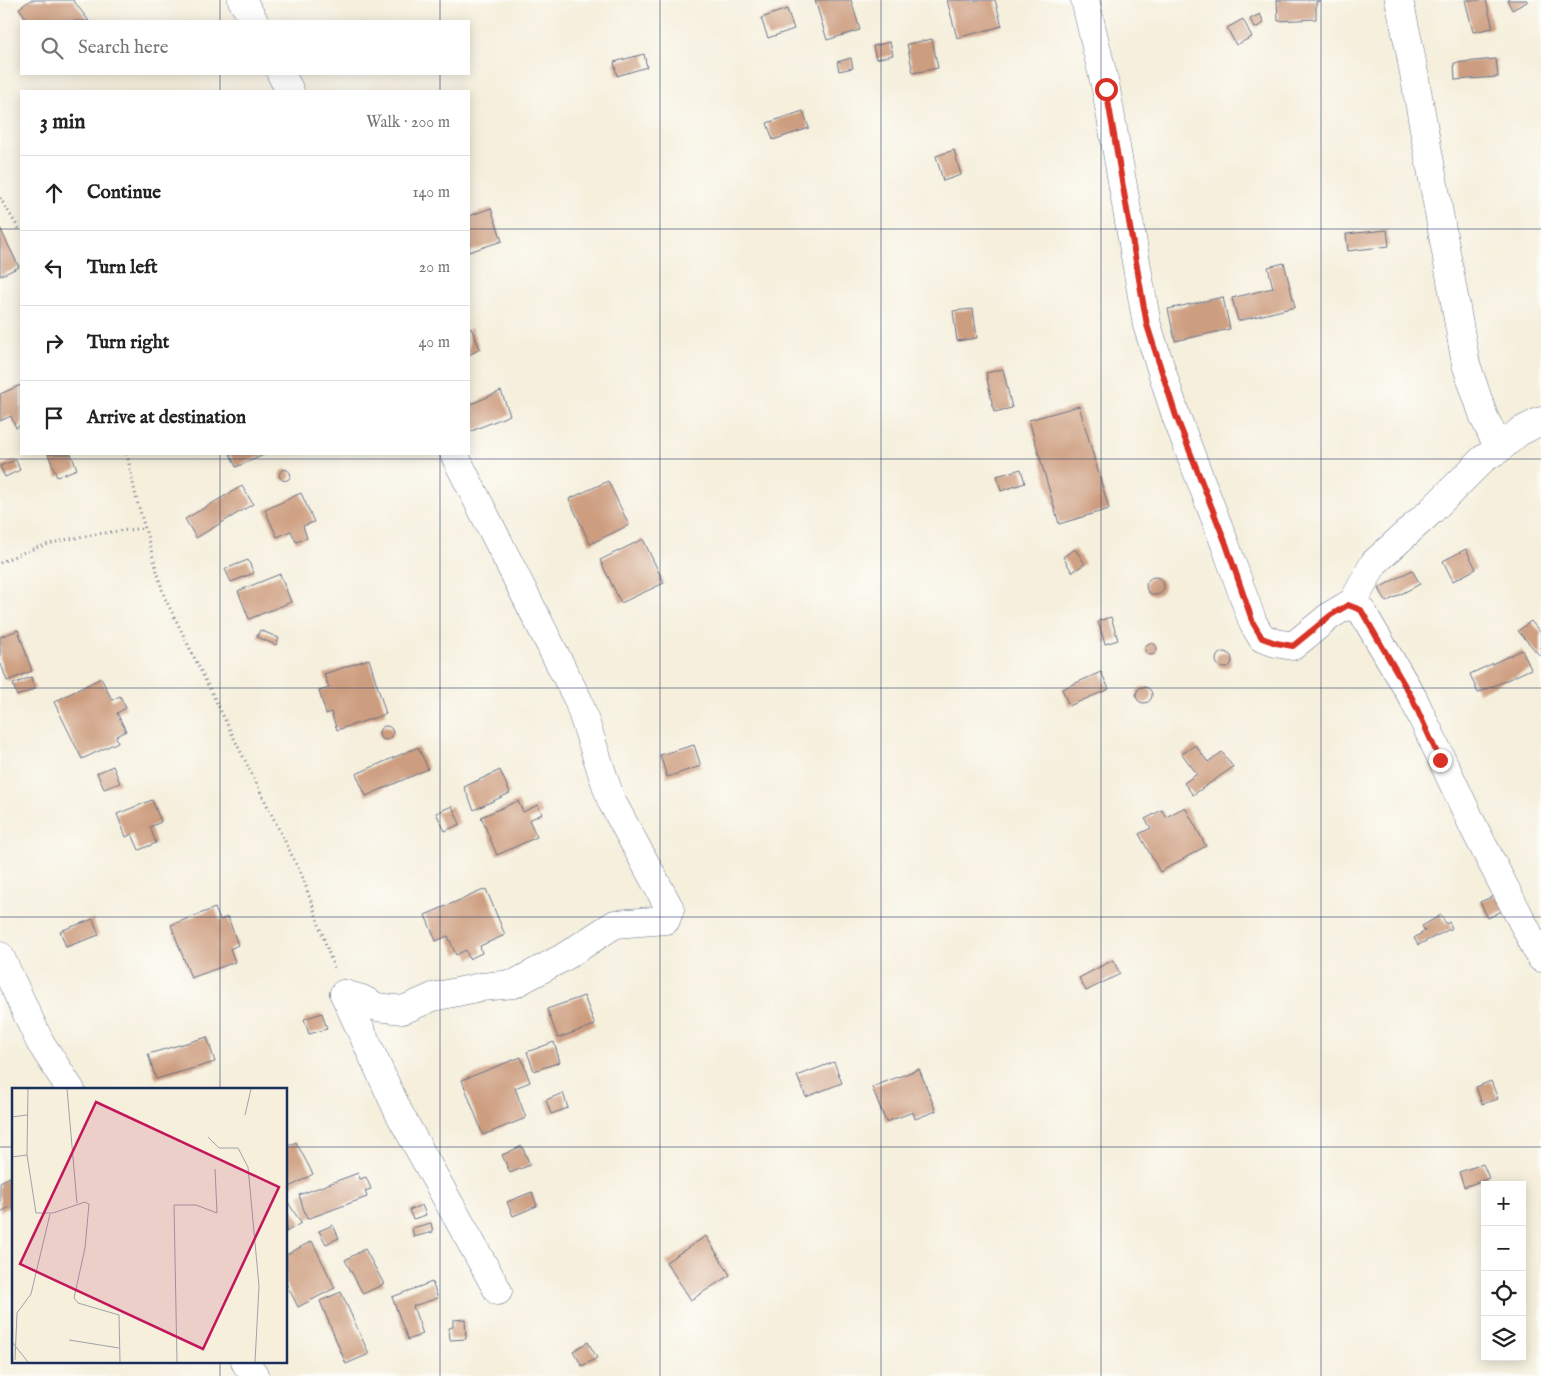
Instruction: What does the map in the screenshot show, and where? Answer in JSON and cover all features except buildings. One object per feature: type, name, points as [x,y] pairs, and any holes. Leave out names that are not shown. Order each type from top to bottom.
[{"type":"street","points":[[242,0],[253,20]]},
{"type":"street","points":[[1085,0],[1106,89],[1147,325],[1176,416],[1226,544],[1253,623],[1262,638],[1293,646],[1331,615],[1353,602],[1374,563],[1431,511],[1483,459],[1520,434]]},
{"type":"street","points":[[1399,0],[1466,364],[1487,422],[1520,434]]},
{"type":"street","points":[[282,75],[289,90]]},
{"type":"street","points":[[344,994],[362,999],[376,1007],[403,1010],[433,997],[480,987],[514,984],[564,957],[615,924],[666,920],[670,909],[611,800],[578,700],[455,455]]},
{"type":"street","points":[[1348,605],[1361,610],[1412,698],[1449,777],[1541,958]]},
{"type":"street","points":[[0,956],[40,1042],[69,1088]]},
{"type":"street","points":[[344,994],[399,1113],[498,1291]]},
{"type":"street","points":[[246,1364],[255,1376]]},
{"type":"path","points":[[0,198],[20,230]]},
{"type":"path","points":[[127,455],[144,528],[164,596],[303,878],[344,994]]},
{"type":"path","points":[[0,563],[21,552],[76,536],[144,528]]},
{"type":"route","points":[[1106,89],[1147,325],[1176,416],[1226,544],[1253,623],[1262,638],[1293,646],[1331,615],[1348,605],[1361,610],[1412,698],[1440,760]]}]
